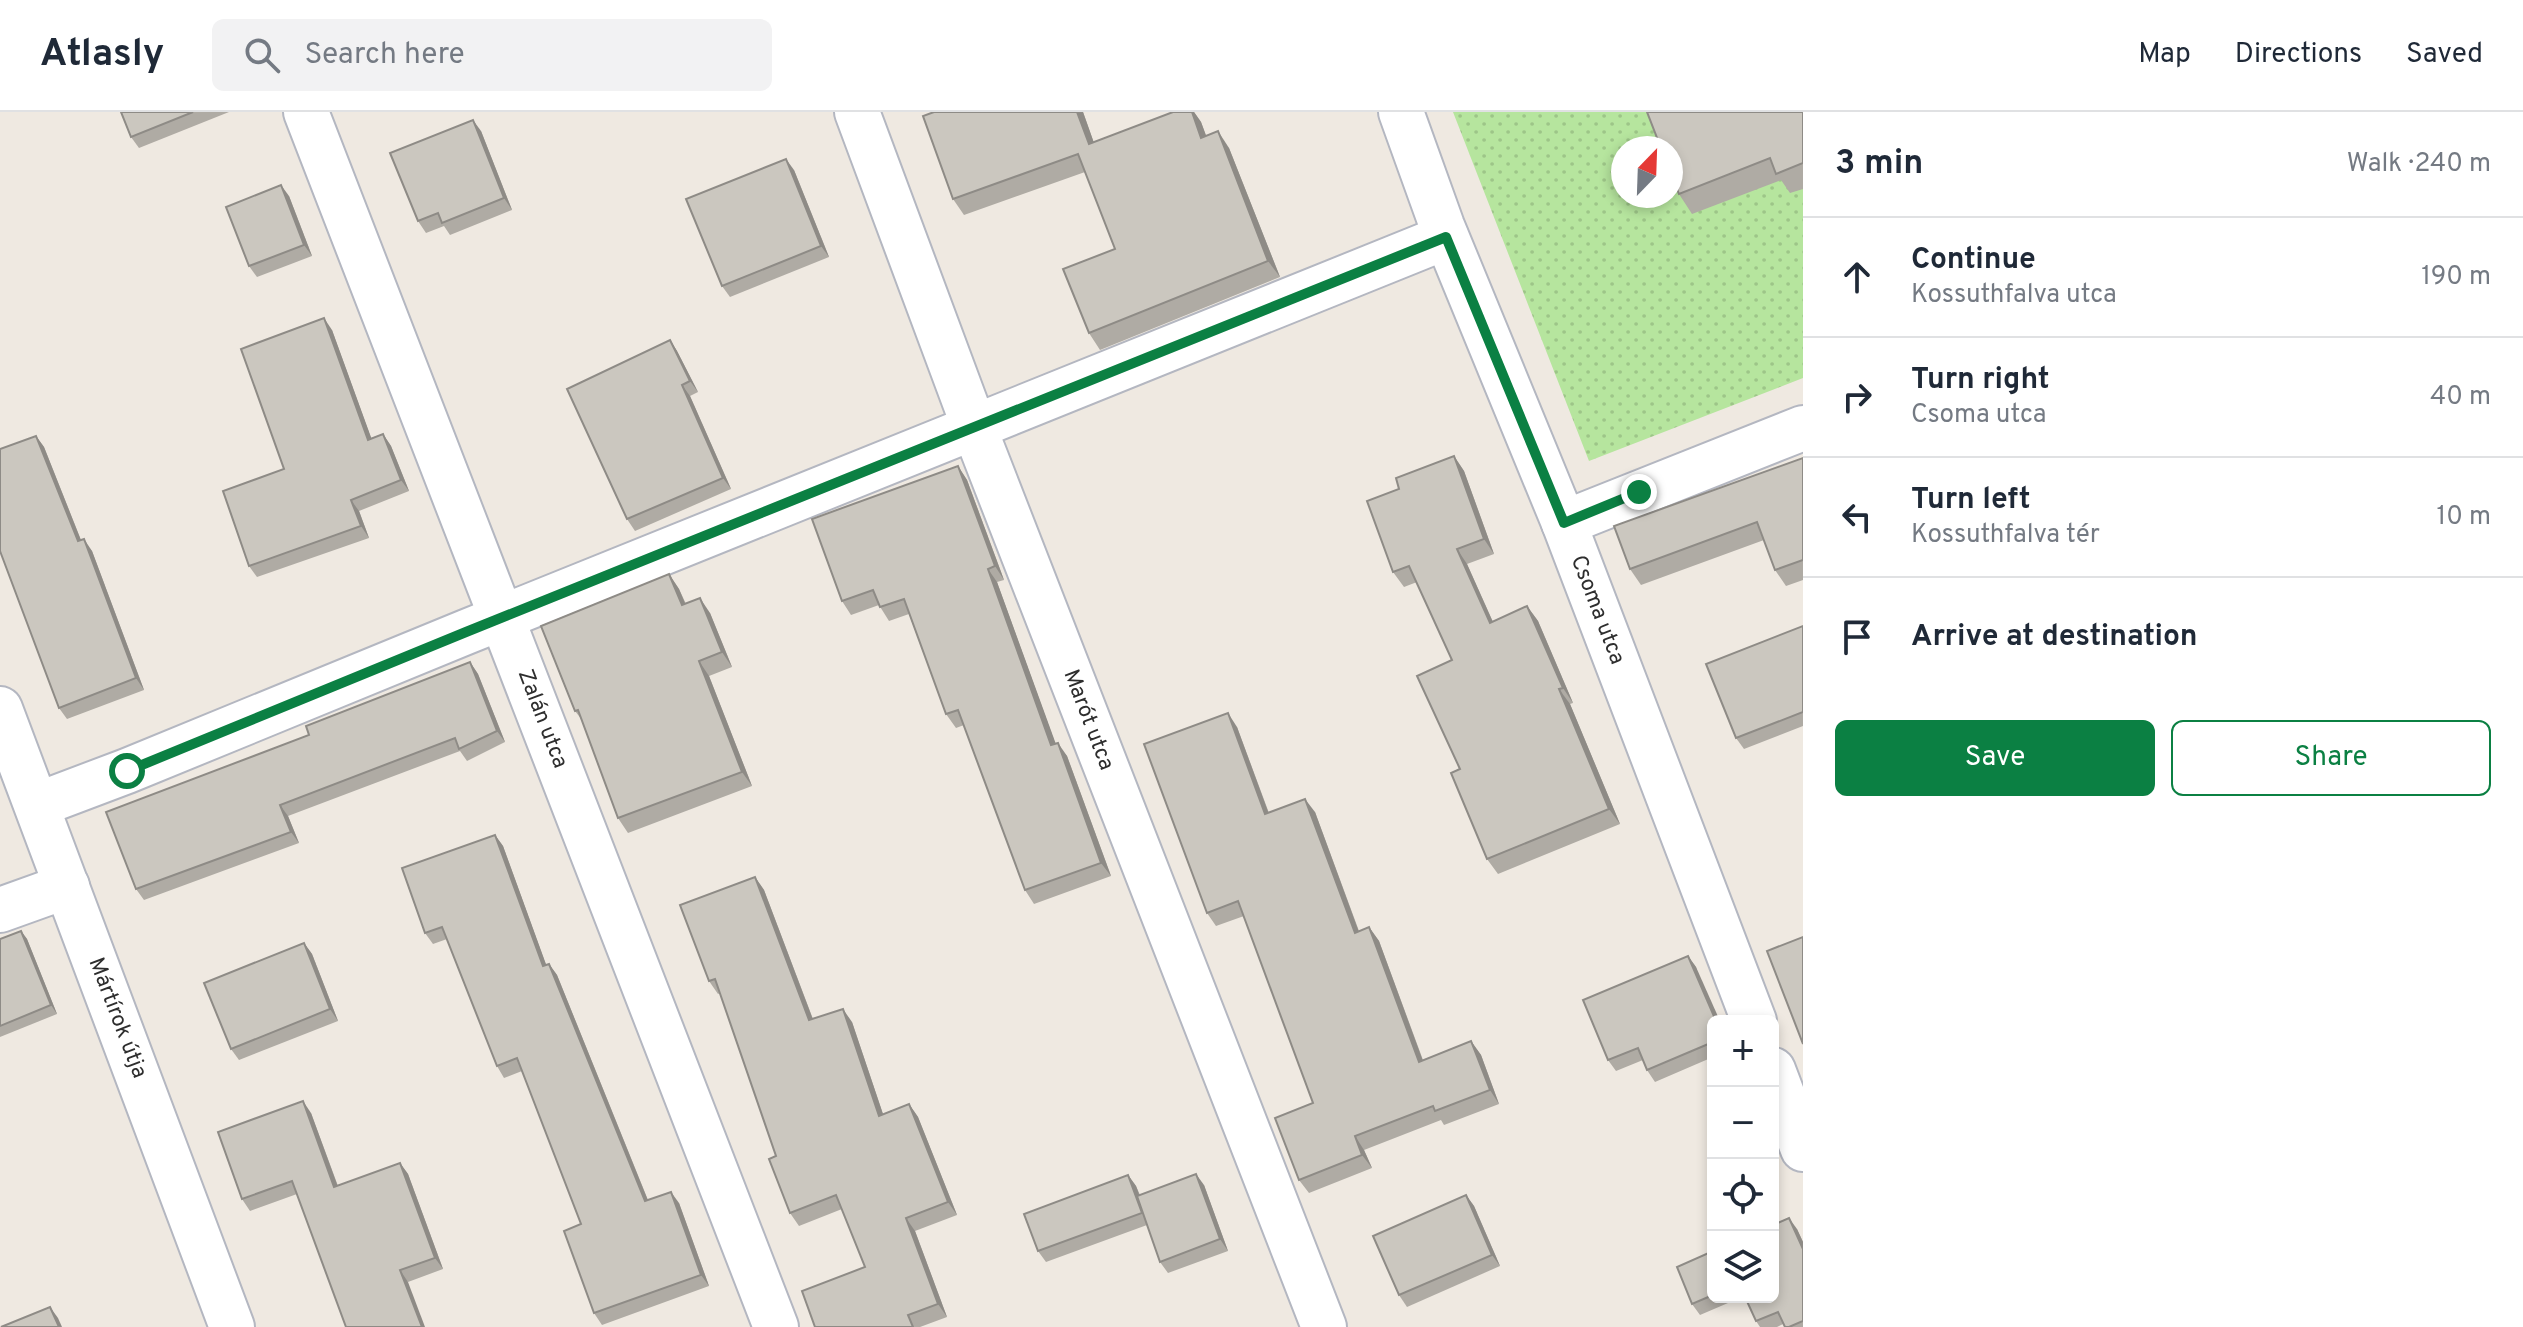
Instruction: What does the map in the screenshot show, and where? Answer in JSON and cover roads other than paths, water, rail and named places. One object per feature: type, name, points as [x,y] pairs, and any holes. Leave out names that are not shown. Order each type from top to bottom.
[{"type":"street","name":"Zalán utca","points":[[306,112],[776,1327]]},
{"type":"street","name":"Marót utca","points":[[857,112],[974,427],[1324,1327]]},
{"type":"street","name":"Csoma utca","points":[[1401,112],[1446,237],[1564,523],[1752,1015]]},
{"type":"street","points":[[37,805],[1446,237]]},
{"type":"street","points":[[1564,523],[1803,428]]},
{"type":"street","name":"Mártírok útja","points":[[0,709],[232,1327]]},
{"type":"street","points":[[0,910],[67,886]]},
{"type":"street","points":[[1779,1086],[1803,1149]]}]
